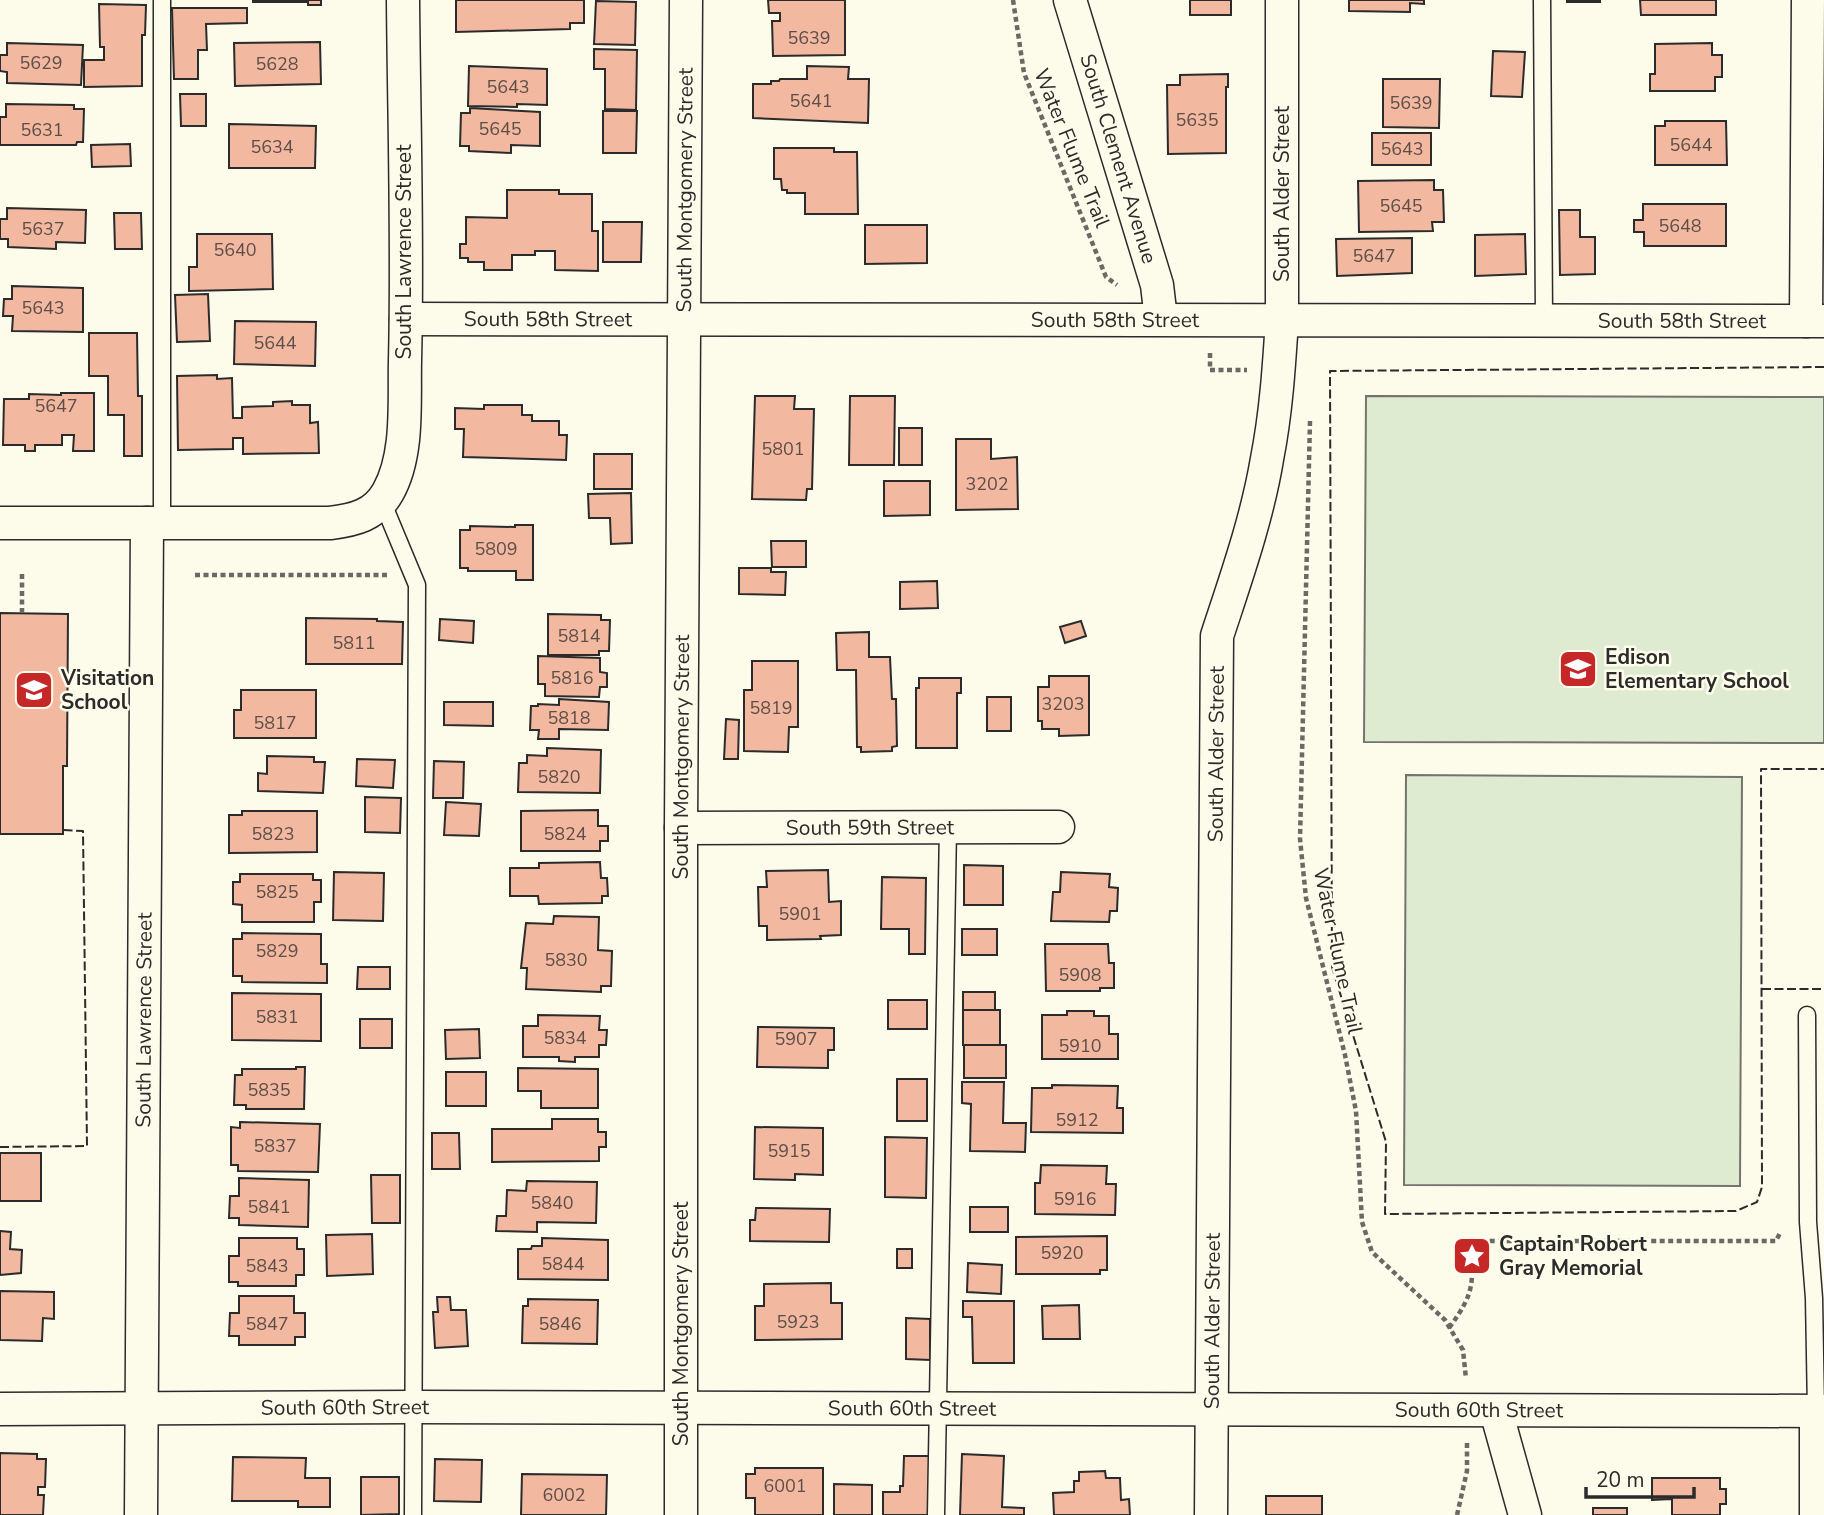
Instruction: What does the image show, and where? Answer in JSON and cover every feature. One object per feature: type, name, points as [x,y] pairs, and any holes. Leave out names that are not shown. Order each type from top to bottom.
[{"type":"street","name":"South Lawrence Street","points":[[382,500],[392,484],[401,444],[406,319],[403,0]]},
{"type":"street","name":"South Montgomery Street","points":[[681,1515],[685,0]]},
{"type":"street","name":"South Clement Avenue","points":[[1070,0],[1157,285],[1161,319]]},
{"type":"street","name":"South Alder Street","points":[[1210,1515],[1217,636],[1267,460],[1279,370],[1282,320],[1282,0]]},
{"type":"street","points":[[1808,0],[1815,321]]},
{"type":"street","name":"South 58th Street","points":[[406,319],[1815,321]]},
{"type":"street","points":[[0,523],[330,523],[358,518],[375,508],[382,500]]},
{"type":"street","name":"South Lawrence Street","points":[[141,1515],[155,523]]},
{"type":"street","name":"South 59th Street","points":[[681,828],[1058,827]]},
{"type":"street","name":"South 60th Street","points":[[0,1409],[413,1407],[1820,1411]]},
{"type":"street","points":[[1496,1410],[1525,1515]]},
{"type":"street","points":[[1816,1515],[1820,1411]]},
{"type":"lane","points":[[155,523],[162,0]]},
{"type":"lane","points":[[1542,0],[1544,320]]},
{"type":"lane","points":[[382,500],[417,584],[413,1515]]},
{"type":"lane","points":[[936,1515],[948,827]]},
{"type":"lane","points":[[1807,1015],[1808,1222],[1819,1298],[1820,1411]]},
{"type":"path","name":"Water Flume Trail","points":[[1013,0],[1024,73],[1106,277],[1117,285],[1125,286]]},
{"type":"path","name":"Water Flume Trail","points":[[1311,408],[1300,839],[1306,898],[1356,1111],[1365,1236],[1372,1252],[1445,1320],[1463,1350],[1466,1374]]},
{"type":"path","points":[[22,574],[22,613]]},
{"type":"path","points":[[195,575],[413,576]]},
{"type":"path","points":[[1449,1328],[1471,1293],[1472,1241],[1776,1241],[1786,1222]]},
{"type":"path","points":[[1457,1515],[1467,1471],[1467,1448]]},
{"type":"green space","points":[[1366,396],[1824,397],[1824,743],[1364,742]]},
{"type":"green space","points":[[1406,775],[1742,777],[1740,1186],[1404,1185]]},
{"type":"building","points":[[253,0],[321,0],[321,5],[308,5],[308,2]]},
{"type":"building","points":[[456,0],[584,0],[584,23],[570,23],[570,29],[456,32]]},
{"type":"building","points":[[768,0],[845,0],[845,55],[773,56],[772,21],[780,21],[780,13],[769,13]]},
{"type":"building","points":[[1190,0],[1231,0],[1231,15],[1190,15]]},
{"type":"building","points":[[1349,0],[1424,0],[1424,4],[1410,3],[1410,12],[1349,11]]},
{"type":"building","points":[[1600,0],[1600,2],[1567,2]]},
{"type":"building","points":[[1640,0],[1716,0],[1716,15],[1641,15]]},
{"type":"building","points":[[596,1],[636,2],[635,45],[594,44]]},
{"type":"building","points":[[99,4],[146,5],[145,35],[142,35],[142,86],[84,87],[84,60],[104,60],[104,47],[100,47]]},
{"type":"building","points":[[172,8],[247,8],[247,23],[206,24],[207,50],[198,50],[198,79],[174,79]]},
{"type":"building","points":[[320,42],[321,84],[235,86],[234,43]]},
{"type":"building","points":[[7,43],[83,45],[81,85],[7,83],[7,72],[0,71],[0,55],[7,55]]},
{"type":"building","points":[[1712,43],[1712,55],[1722,55],[1722,77],[1715,77],[1715,91],[1650,91],[1650,74],[1655,74],[1655,44]]},
{"type":"building","points":[[594,49],[637,50],[636,110],[605,109],[605,69],[594,69]]},
{"type":"building","points":[[1493,51],[1525,52],[1522,97],[1491,96]]},
{"type":"building","points":[[469,66],[547,69],[547,105],[468,106]]},
{"type":"building","points":[[807,66],[849,67],[848,79],[869,79],[868,123],[753,118],[753,84],[771,84],[771,81],[780,79],[807,79]]},
{"type":"building","points":[[1228,74],[1226,153],[1168,154],[1167,85],[1180,85],[1180,75]]},
{"type":"building","points":[[1383,79],[1440,79],[1439,128],[1383,127]]},
{"type":"building","points":[[180,94],[206,94],[206,126],[181,126]]},
{"type":"building","points":[[6,104],[74,105],[74,109],[84,109],[83,142],[77,142],[76,145],[0,145],[0,117],[6,117]]},
{"type":"building","points":[[470,108],[540,112],[540,146],[511,145],[511,153],[469,151],[469,146],[460,146],[461,113],[470,113]]},
{"type":"building","points":[[603,111],[637,111],[636,153],[603,153]]},
{"type":"building","points":[[1665,121],[1726,121],[1727,165],[1655,165],[1655,126],[1665,126]]},
{"type":"building","points":[[229,124],[316,126],[315,168],[229,168]]},
{"type":"building","points":[[1372,133],[1431,133],[1431,165],[1372,165]]},
{"type":"building","points":[[130,144],[131,166],[92,167],[91,145]]},
{"type":"building","points":[[774,148],[834,148],[834,152],[857,152],[858,214],[805,214],[805,193],[787,193],[787,190],[782,190],[781,179],[774,179]]},
{"type":"building","points":[[1434,180],[1434,190],[1443,190],[1444,222],[1432,222],[1433,231],[1359,232],[1358,181]]},
{"type":"building","points":[[507,190],[559,190],[559,194],[592,194],[592,231],[598,231],[598,271],[555,270],[555,251],[535,251],[535,255],[512,255],[512,270],[484,270],[484,262],[468,262],[468,258],[460,258],[460,244],[466,244],[466,217],[507,218]]},
{"type":"building","points":[[1643,204],[1726,204],[1726,246],[1644,246],[1644,232],[1634,232],[1634,220],[1643,220]]},
{"type":"building","points":[[7,208],[86,210],[85,243],[56,242],[56,249],[8,247],[8,239],[0,239],[0,219],[7,219]]},
{"type":"building","points":[[1559,210],[1580,210],[1580,237],[1595,237],[1595,274],[1560,275]]},
{"type":"building","points":[[114,213],[141,213],[142,249],[115,249]]},
{"type":"building","points":[[603,222],[642,222],[641,262],[603,262]]},
{"type":"building","points":[[865,225],[927,225],[927,263],[865,264]]},
{"type":"building","points":[[197,234],[272,234],[273,289],[189,291],[189,267],[197,267]]},
{"type":"building","points":[[1525,234],[1526,274],[1475,276],[1475,235]]},
{"type":"building","points":[[1412,238],[1412,273],[1337,276],[1336,239]]},
{"type":"building","points":[[12,286],[83,288],[83,332],[12,331],[13,316],[3,316],[4,299],[12,299]]},
{"type":"building","points":[[208,294],[210,341],[177,342],[175,295]]},
{"type":"building","points":[[235,321],[316,322],[315,366],[234,364]]},
{"type":"building","points":[[89,333],[137,333],[138,396],[142,396],[142,456],[124,456],[124,415],[108,415],[108,376],[89,376]]},
{"type":"building","points":[[217,375],[217,379],[232,378],[233,418],[242,418],[242,407],[273,406],[273,402],[292,401],[292,405],[310,405],[310,423],[318,422],[319,453],[243,454],[243,438],[233,438],[233,449],[178,450],[177,376]]},
{"type":"building","points":[[94,393],[94,451],[73,451],[74,435],[62,435],[62,445],[35,445],[35,451],[25,451],[25,445],[3,445],[4,399],[29,399],[29,394]]},
{"type":"building","points":[[755,396],[795,396],[794,409],[814,409],[812,489],[807,489],[806,500],[752,499]]},
{"type":"building","points":[[850,396],[895,396],[894,465],[849,465]]},
{"type":"building","points":[[484,405],[522,405],[522,415],[532,415],[532,421],[559,421],[559,435],[567,435],[566,460],[463,457],[464,429],[455,429],[455,408],[484,409]]},
{"type":"building","points":[[899,428],[922,428],[922,465],[899,465]]},
{"type":"building","points":[[956,439],[991,439],[991,459],[1017,457],[1018,509],[956,510]]},
{"type":"building","points":[[594,454],[632,454],[632,489],[594,489]]},
{"type":"building","points":[[884,481],[930,481],[930,515],[884,516]]},
{"type":"building","points":[[631,493],[632,543],[611,544],[610,518],[589,518],[588,494]]},
{"type":"building","points":[[533,525],[533,580],[516,580],[516,571],[468,571],[468,568],[460,568],[460,530],[470,530],[470,526]]},
{"type":"building","points":[[771,541],[806,541],[806,567],[772,567]]},
{"type":"building","points":[[739,568],[771,568],[771,572],[786,572],[785,595],[739,594]]},
{"type":"building","points":[[937,581],[938,608],[900,609],[900,582]]},
{"type":"building","name":"Visitation School","points":[[0,613],[68,614],[67,766],[63,766],[63,834],[0,834]]},
{"type":"building","points":[[548,614],[601,615],[601,620],[610,620],[609,651],[599,651],[599,655],[548,655]]},
{"type":"building","points":[[306,618],[403,622],[402,664],[306,664]]},
{"type":"building","points":[[440,619],[474,621],[473,643],[439,640]]},
{"type":"building","points":[[1081,621],[1086,636],[1065,643],[1060,627]]},
{"type":"building","points":[[869,632],[869,657],[890,657],[892,699],[896,699],[897,746],[892,747],[892,751],[861,752],[861,747],[857,747],[856,670],[837,670],[836,633]]},
{"type":"building","points":[[538,656],[600,658],[600,672],[607,673],[607,687],[600,687],[599,697],[545,696],[545,684],[538,684]]},
{"type":"building","points":[[752,661],[798,661],[798,727],[789,727],[788,752],[744,751],[744,690],[752,690]]},
{"type":"building","points":[[1049,676],[1089,676],[1089,735],[1059,736],[1059,729],[1042,729],[1042,721],[1038,721],[1038,687],[1049,687]]},
{"type":"building","points":[[919,678],[961,678],[961,693],[957,693],[957,748],[916,748],[916,688],[919,688]]},
{"type":"building","points":[[241,690],[316,690],[316,738],[234,738],[234,710],[241,710]]},
{"type":"building","points":[[987,697],[1011,697],[1011,731],[987,731]]},
{"type":"building","points":[[559,699],[609,702],[608,730],[559,729],[559,739],[538,739],[539,730],[530,730],[531,706],[559,705]]},
{"type":"building","points":[[444,702],[493,702],[493,726],[444,725]]},
{"type":"building","points":[[726,719],[739,720],[738,759],[724,759]]},
{"type":"building","points":[[547,748],[601,750],[600,793],[518,792],[519,763],[527,763],[527,755],[547,756]]},
{"type":"building","points":[[267,756],[314,757],[314,762],[325,762],[323,793],[258,791],[258,773],[267,774]]},
{"type":"building","points":[[357,759],[395,760],[393,788],[356,786]]},
{"type":"building","points":[[434,761],[464,762],[463,798],[433,798]]},
{"type":"building","points":[[365,797],[401,798],[400,833],[365,832]]},
{"type":"building","points":[[446,802],[481,804],[479,836],[444,835]]},
{"type":"building","points":[[598,810],[598,826],[608,826],[608,841],[600,841],[600,851],[521,851],[521,811]]},
{"type":"building","points":[[242,811],[317,811],[317,852],[229,853],[229,815],[242,815]]},
{"type":"building","points":[[600,862],[601,878],[607,878],[608,896],[602,896],[602,903],[539,904],[538,896],[510,896],[510,868],[539,868],[539,863]]},
{"type":"building","points":[[964,865],[1003,866],[1003,905],[964,905]]},
{"type":"building","points":[[828,870],[829,902],[841,901],[841,935],[820,936],[821,939],[767,940],[767,926],[759,926],[758,887],[767,887],[766,871]]},
{"type":"building","points":[[334,872],[384,873],[383,921],[333,920]]},
{"type":"building","points":[[1061,872],[1110,874],[1109,887],[1118,888],[1117,911],[1110,911],[1109,922],[1051,921],[1053,892],[1060,892]]},
{"type":"building","points":[[240,874],[313,874],[313,880],[321,880],[321,902],[314,902],[314,922],[242,922],[242,905],[233,904],[233,882],[240,882]]},
{"type":"building","points":[[882,877],[926,878],[925,954],[909,954],[909,929],[881,929]]},
{"type":"building","points":[[554,916],[599,917],[598,950],[612,951],[611,986],[601,986],[601,992],[526,989],[527,968],[521,968],[526,923],[553,924]]},
{"type":"building","points":[[962,929],[997,929],[997,955],[962,955]]},
{"type":"building","points":[[242,933],[321,934],[321,964],[327,964],[327,983],[242,982],[242,976],[233,976],[233,939],[242,939]]},
{"type":"building","points":[[1045,944],[1108,944],[1109,963],[1114,963],[1114,988],[1100,988],[1100,991],[1046,991]]},
{"type":"building","points":[[358,967],[390,967],[390,989],[357,989]]},
{"type":"building","points":[[963,992],[995,992],[995,1010],[963,1010]]},
{"type":"building","points":[[232,993],[321,994],[321,1041],[232,1040]]},
{"type":"building","points":[[888,1000],[927,1000],[927,1029],[888,1029]]},
{"type":"building","points":[[963,1010],[1000,1010],[1000,1045],[963,1045]]},
{"type":"building","points":[[1067,1011],[1094,1011],[1094,1016],[1109,1016],[1109,1034],[1118,1034],[1118,1059],[1042,1059],[1042,1015],[1067,1015]]},
{"type":"building","points":[[538,1015],[600,1016],[599,1030],[607,1030],[606,1045],[599,1045],[599,1057],[575,1057],[575,1062],[559,1061],[559,1057],[523,1057],[523,1026],[538,1026]]},
{"type":"building","points":[[360,1019],[392,1019],[392,1048],[360,1048]]},
{"type":"building","points":[[758,1027],[834,1028],[834,1050],[828,1050],[828,1068],[757,1067]]},
{"type":"building","points":[[479,1029],[480,1058],[446,1059],[445,1030]]},
{"type":"building","points":[[964,1045],[1006,1045],[1006,1078],[964,1078]]},
{"type":"building","points":[[305,1067],[304,1109],[246,1109],[246,1105],[234,1105],[235,1075],[242,1075],[242,1069]]},
{"type":"building","points":[[518,1068],[598,1069],[598,1108],[541,1108],[541,1091],[518,1091]]},
{"type":"building","points":[[446,1072],[486,1072],[486,1106],[446,1106]]},
{"type":"building","points":[[897,1079],[927,1079],[927,1121],[897,1121]]},
{"type":"building","points":[[962,1082],[1004,1082],[1003,1123],[1026,1123],[1025,1152],[970,1151],[971,1104],[962,1103]]},
{"type":"building","points":[[1052,1085],[1118,1086],[1117,1108],[1123,1108],[1123,1133],[1031,1132],[1032,1088],[1052,1088]]},
{"type":"building","points":[[552,1119],[598,1119],[598,1132],[606,1132],[606,1147],[599,1147],[599,1161],[492,1162],[492,1129],[552,1129]]},
{"type":"building","points":[[240,1122],[320,1124],[318,1172],[238,1171],[238,1165],[231,1165],[231,1127],[240,1128]]},
{"type":"building","points":[[755,1127],[823,1128],[823,1175],[795,1174],[795,1180],[754,1179]]},
{"type":"building","points":[[432,1133],[459,1133],[460,1169],[432,1169]]},
{"type":"building","points":[[885,1137],[927,1138],[926,1198],[885,1197]]},
{"type":"building","points":[[0,1153],[41,1153],[41,1201],[0,1201]]},
{"type":"building","points":[[1041,1165],[1107,1166],[1106,1184],[1116,1184],[1115,1215],[1035,1214],[1035,1183],[1040,1183]]},
{"type":"building","points":[[371,1175],[400,1175],[400,1223],[372,1223]]},
{"type":"building","points":[[239,1178],[309,1180],[308,1227],[239,1225],[239,1218],[229,1218],[230,1196],[239,1196]]},
{"type":"building","points":[[527,1181],[597,1182],[596,1223],[537,1222],[537,1232],[496,1231],[497,1216],[506,1216],[507,1190],[526,1191]]},
{"type":"building","points":[[970,1207],[1008,1207],[1008,1232],[970,1232]]},
{"type":"building","points":[[756,1208],[830,1209],[829,1242],[750,1241],[750,1220],[755,1220]]},
{"type":"building","points":[[0,1231],[11,1232],[10,1249],[22,1250],[21,1273],[0,1275]]},
{"type":"building","points":[[372,1234],[373,1274],[327,1276],[326,1235]]},
{"type":"building","points":[[1107,1236],[1107,1270],[1100,1270],[1100,1274],[1016,1274],[1016,1237]]},
{"type":"building","points":[[239,1238],[297,1238],[297,1249],[304,1249],[304,1275],[296,1275],[296,1286],[238,1286],[238,1282],[229,1282],[229,1256],[239,1256]]},
{"type":"building","points":[[542,1238],[608,1240],[608,1280],[518,1279],[518,1249],[542,1246]]},
{"type":"building","points":[[897,1249],[912,1249],[912,1268],[897,1268]]},
{"type":"building","points":[[968,1263],[1002,1265],[1001,1294],[967,1292]]},
{"type":"building","points":[[831,1283],[831,1303],[842,1303],[842,1339],[755,1340],[755,1306],[764,1306],[764,1284]]},
{"type":"building","points":[[0,1291],[54,1292],[54,1319],[43,1318],[42,1341],[0,1340]]},
{"type":"building","points":[[239,1296],[294,1296],[294,1313],[305,1313],[305,1337],[295,1337],[295,1345],[239,1345],[239,1336],[229,1336],[230,1313],[239,1313]]},
{"type":"building","points":[[437,1297],[450,1297],[451,1310],[466,1310],[468,1346],[435,1348],[433,1312],[438,1312]]},
{"type":"building","points":[[528,1299],[598,1300],[597,1344],[522,1343],[523,1306],[528,1306]]},
{"type":"building","points":[[963,1301],[1014,1301],[1014,1363],[973,1363],[972,1317],[963,1317]]},
{"type":"building","points":[[1079,1305],[1080,1339],[1043,1339],[1042,1306]]},
{"type":"building","points":[[906,1318],[930,1319],[930,1360],[906,1359]]},
{"type":"building","points":[[0,1453],[37,1454],[37,1459],[46,1459],[45,1487],[38,1487],[38,1495],[44,1495],[43,1515],[0,1515]]},
{"type":"building","points":[[962,1454],[1004,1456],[1002,1507],[1024,1508],[1024,1515],[960,1515]]},
{"type":"building","points":[[904,1456],[929,1456],[929,1515],[883,1515],[883,1492],[900,1492],[900,1486],[903,1486]]},
{"type":"building","points":[[233,1457],[306,1458],[305,1478],[330,1478],[330,1507],[298,1507],[298,1501],[232,1501]]},
{"type":"building","points":[[435,1459],[482,1460],[481,1502],[434,1501]]},
{"type":"building","points":[[755,1468],[823,1468],[823,1515],[755,1515],[755,1498],[746,1498],[746,1474],[755,1474]]},
{"type":"building","points":[[1105,1471],[1106,1478],[1120,1478],[1121,1500],[1129,1499],[1130,1515],[1054,1515],[1053,1493],[1074,1492],[1074,1481],[1079,1481],[1079,1472]]},
{"type":"building","points":[[522,1474],[607,1475],[606,1515],[521,1515]]},
{"type":"building","points":[[361,1477],[399,1477],[399,1514],[361,1515]]},
{"type":"building","points":[[1652,1478],[1720,1478],[1720,1489],[1726,1489],[1726,1504],[1720,1504],[1720,1515],[1672,1515],[1672,1499],[1652,1500]]},
{"type":"building","points":[[834,1484],[872,1485],[872,1515],[834,1515]]},
{"type":"building","points":[[1266,1496],[1322,1496],[1322,1515],[1266,1515]]},
{"type":"building","points":[[1593,1508],[1627,1508],[1627,1515],[1593,1515]]},
{"type":"fence","points":[[1824,367],[1330,371],[1332,967],[1386,1142],[1385,1214],[1736,1211],[1757,1202],[1762,1187],[1761,769],[1824,769]]},
{"type":"fence","points":[[0,1147],[87,1146],[83,831],[63,830]]},
{"type":"fence","points":[[1762,989],[1824,989]]},
{"type":"place","name":"Edison Elementary School","points":[[1578,669]]},
{"type":"place","name":"Visitation School","points":[[34,690]]},
{"type":"place","name":"Captain Robert Gray Memorial","points":[[1472,1256]]}]
